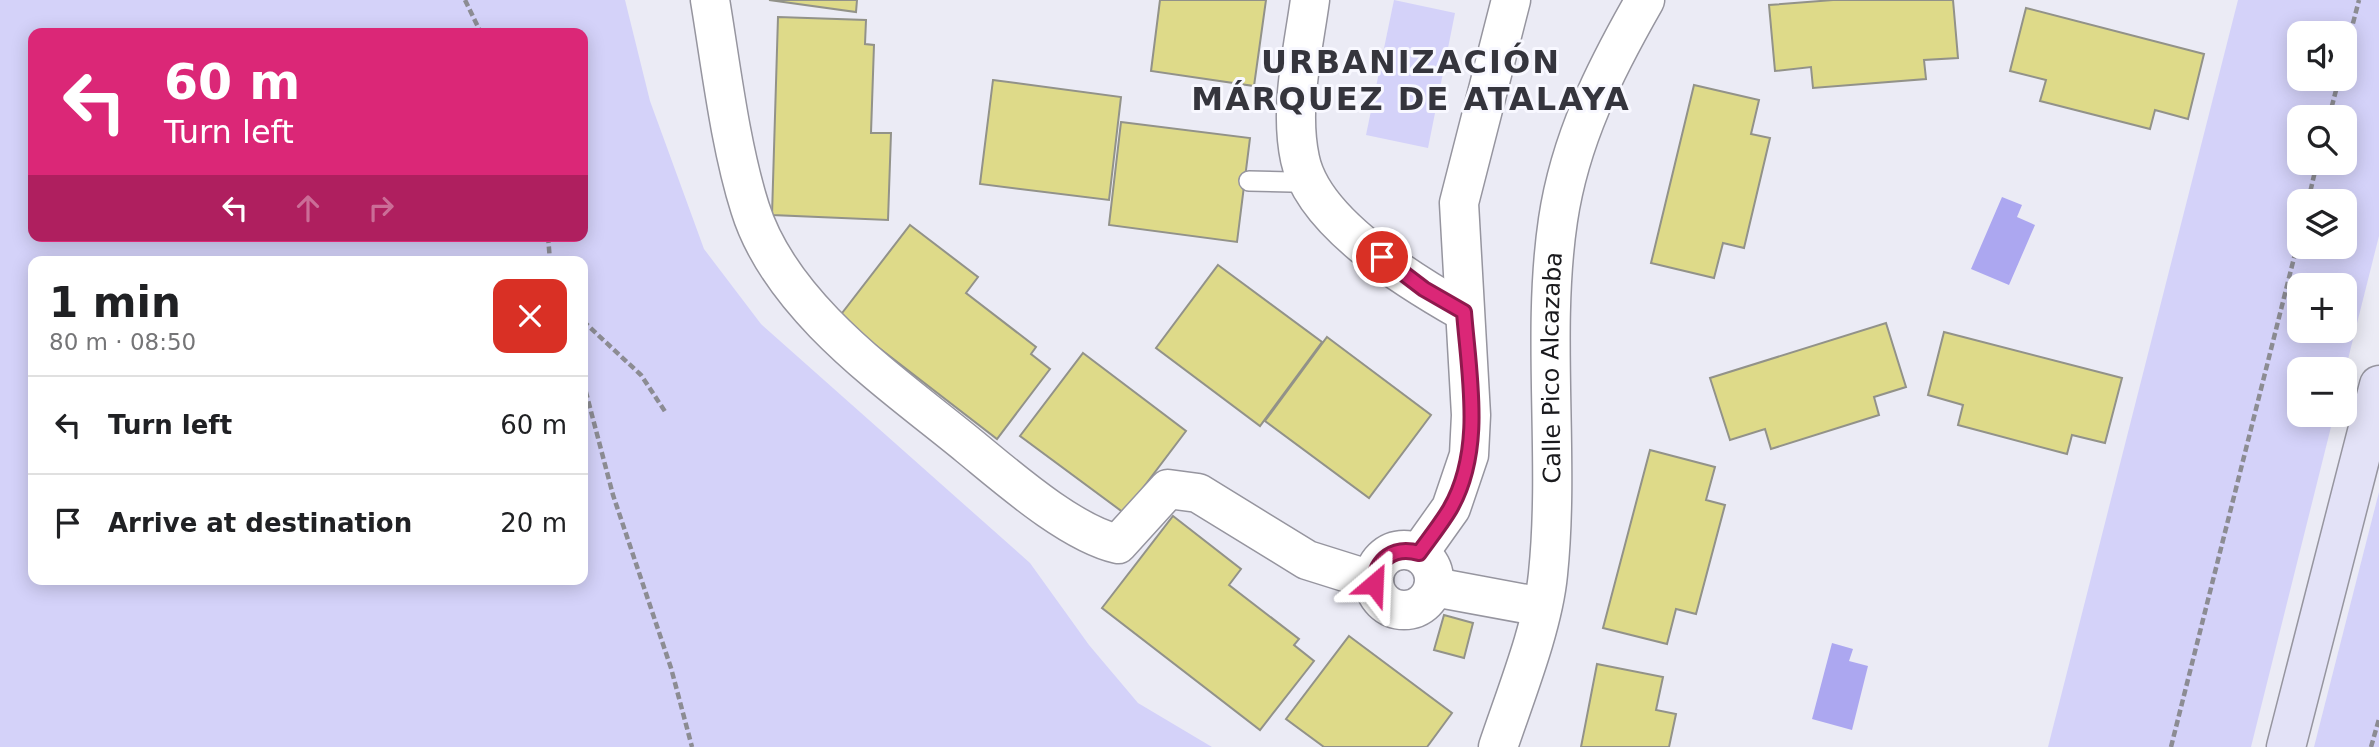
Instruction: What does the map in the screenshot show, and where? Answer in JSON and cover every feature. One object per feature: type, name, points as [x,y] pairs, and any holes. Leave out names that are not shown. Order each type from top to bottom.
[{"type":"main road","points":[[2286,747],[2379,385]]},
{"type":"street","points":[[710,0],[724,91],[750,209],[777,263],[834,336],[1020,488],[1099,540],[1118,544],[1168,489],[1198,493],[1307,560],[1374,582]]},
{"type":"street","points":[[1310,0],[1295,119],[1300,161],[1316,199],[1361,242],[1424,289],[1464,312]]},
{"type":"street","points":[[1511,0],[1459,202],[1471,415],[1469,455],[1426,570],[1419,607],[1403,610],[1391,607],[1380,599],[1374,582],[1378,566],[1391,553],[1406,550],[1426,570],[1542,607]]},
{"type":"street","name":"Calle Pico Alcazaba","points":[[1498,747],[1542,607],[1548,576],[1554,492],[1553,310],[1558,220],[1584,120],[1602,75],[1645,0]]},
{"type":"lane","points":[[1249,181],[1290,182],[1307,178]]},
{"type":"path","points":[[465,0],[479,28]]},
{"type":"path","points":[[2354,21],[2359,0]]},
{"type":"path","points":[[2171,747],[2294,259]]},
{"type":"path","points":[[588,326],[641,375],[666,413]]},
{"type":"path","points":[[588,400],[613,495],[671,668],[692,747]]},
{"type":"path","points":[[2371,747],[2379,719]]},
{"type":"shaded area","points":[[0,0],[625,0],[650,101],[704,249],[761,324],[1030,563],[1089,645],[1138,703],[1212,747],[0,747]]},
{"type":"shaded area","points":[[1394,0],[1455,13],[1428,148],[1366,135]]},
{"type":"shaded area","points":[[2238,0],[2379,0],[2379,236],[2357,323],[2357,273],[2287,273],[2287,343],[2352,343],[2349,357],[2287,357],[2287,427],[2331,427],[2251,747],[2048,747]]},
{"type":"shaded area","points":[[2002,197],[2022,205],[2017,217],[2035,225],[2009,285],[1971,269]]},
{"type":"shaded area","points":[[2379,492],[2379,747],[2314,747]]},
{"type":"shaded area","points":[[1832,643],[1853,649],[1849,661],[1868,666],[1852,730],[1812,719]]},
{"type":"building","points":[[769,0],[857,0],[856,12]]},
{"type":"building","points":[[1160,0],[1266,0],[1254,86],[1151,71]]},
{"type":"building","points":[[1833,0],[1953,0],[1958,58],[1924,60],[1926,79],[1813,88],[1811,67],[1775,71],[1769,5]]},
{"type":"building","points":[[2026,8],[2204,54],[2188,119],[2155,110],[2150,129],[2040,101],[2046,80],[2010,71]]},
{"type":"building","points":[[778,17],[866,20],[865,44],[874,45],[871,133],[891,133],[888,220],[772,215]]},
{"type":"building","points":[[993,80],[1121,97],[1109,200],[980,184]]},
{"type":"building","points":[[1694,85],[1759,100],[1751,134],[1770,138],[1744,248],[1723,243],[1714,278],[1651,263]]},
{"type":"building","points":[[1121,122],[1250,138],[1237,242],[1109,225]]},
{"type":"building","points":[[910,225],[978,277],[966,293],[1036,347],[1031,354],[1050,369],[997,439],[839,317]]},
{"type":"building","points":[[1218,265],[1322,342],[1260,426],[1156,348]]},
{"type":"building","points":[[1886,323],[1906,387],[1874,397],[1879,415],[1771,449],[1765,429],[1730,440],[1710,378]]},
{"type":"building","points":[[1944,332],[2122,378],[2105,443],[2072,435],[2067,454],[1958,425],[1963,405],[1928,395]]},
{"type":"building","points":[[1327,337],[1431,415],[1369,498],[1265,421]]},
{"type":"building","points":[[1083,353],[1186,431],[1124,513],[1020,436]]},
{"type":"building","points":[[1650,450],[1715,467],[1706,500],[1725,505],[1696,614],[1676,609],[1667,644],[1603,628]]},
{"type":"building","points":[[1173,516],[1241,569],[1229,585],[1299,639],[1294,645],[1314,661],[1260,730],[1102,608]]},
{"type":"building","points":[[1444,615],[1473,623],[1464,658],[1434,650]]},
{"type":"building","points":[[1349,636],[1452,713],[1427,747],[1324,747],[1286,719]]},
{"type":"building","points":[[1597,664],[1663,677],[1656,710],[1676,714],[1669,747],[1581,747]]},
{"type":"district","name":"URBANIZACIÓN MÁRQUEZ DE ATALAYA","points":[[1411,80]]},
{"type":"route","points":[[1374,584],[1378,566],[1391,553],[1406,550],[1419,553],[1451,508],[1469,455],[1471,415],[1464,312],[1424,289],[1382,257]]}]
